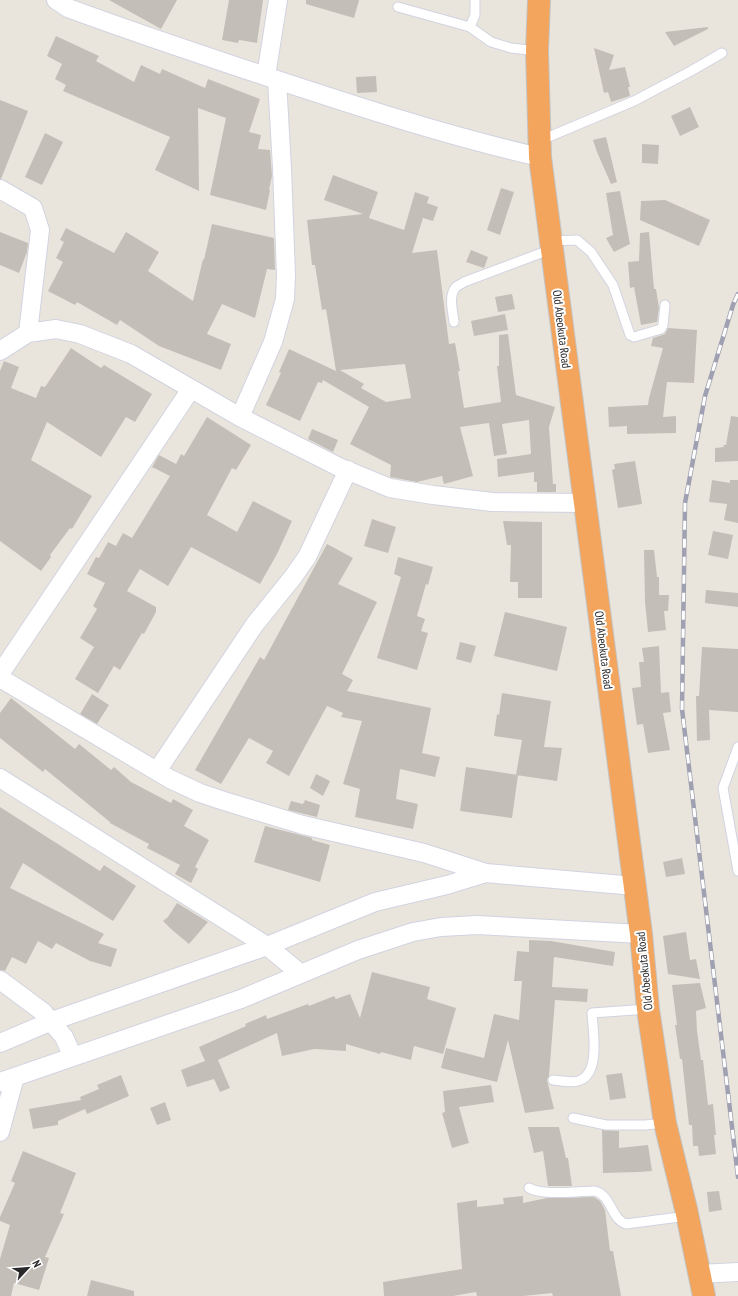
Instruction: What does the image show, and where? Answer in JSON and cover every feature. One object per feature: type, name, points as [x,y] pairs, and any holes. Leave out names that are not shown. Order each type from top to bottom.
[{"type":"highway","name":"Old Abeokuta Road","points":[[539,0],[537,51],[540,149],[635,886],[648,1008],[665,1123],[704,1296]]},
{"type":"street","points":[[56,0],[68,8],[158,41],[393,117],[492,146],[540,149]]},
{"type":"street","points":[[240,417],[273,342],[285,299],[286,275],[282,183],[271,78],[278,0]]},
{"type":"street","points":[[0,189],[33,208],[40,230],[28,333]]},
{"type":"street","points":[[0,351],[28,333],[56,329],[80,334],[131,354],[240,417],[348,470],[390,488],[492,502],[585,503]]},
{"type":"street","points":[[0,674],[191,389]]},
{"type":"street","points":[[157,771],[254,624],[293,577],[307,557],[348,470]]},
{"type":"street","points":[[0,678],[170,779],[200,793],[224,801],[303,825],[424,853],[486,873],[635,886]]},
{"type":"street","points":[[0,778],[267,946],[301,974]]},
{"type":"street","points":[[0,1043],[52,1021],[267,946],[375,902],[447,885],[486,873]]},
{"type":"street","points":[[0,1132],[8,1080],[241,1000],[358,950],[414,932],[441,927],[477,925],[641,934]]},
{"type":"street","points":[[0,980],[43,1012],[52,1021],[64,1037],[73,1057]]},
{"type":"street","points":[[699,1274],[738,1272]]},
{"type":"lane","points":[[470,27],[475,15],[475,0]]},
{"type":"lane","points":[[398,7],[470,27],[491,42],[511,48],[537,51]]},
{"type":"lane","points":[[540,149],[679,78],[722,53]]},
{"type":"lane","points":[[454,322],[452,294],[456,287],[552,245],[577,240],[591,252],[613,285],[630,335],[634,337],[661,329],[663,325],[665,305]]},
{"type":"lane","points":[[738,747],[723,788],[738,871]]},
{"type":"lane","points":[[553,1080],[576,1082],[584,1079],[590,1073],[594,1054],[592,1013],[648,1008]]},
{"type":"lane","points":[[573,1118],[606,1125],[645,1125],[665,1123]]},
{"type":"lane","points":[[529,1188],[540,1192],[595,1190],[601,1192],[606,1198],[614,1214],[620,1221],[626,1224],[687,1216]]},
{"type":"building","points":[[109,0],[177,0],[161,29]]},
{"type":"building","points":[[229,0],[263,0],[257,43],[239,40],[238,43],[222,40]]},
{"type":"building","points":[[306,0],[359,0],[354,18],[306,4]]},
{"type":"building","points":[[708,27],[708,29],[674,46],[665,32]]},
{"type":"building","points":[[56,36],[99,56],[96,61],[134,82],[141,65],[160,74],[162,69],[205,88],[208,79],[260,99],[249,132],[261,135],[258,149],[270,150],[272,176],[266,210],[210,195],[226,118],[198,108],[199,191],[155,170],[170,137],[63,91],[66,85],[55,79],[62,64],[47,56]]},
{"type":"building","points":[[594,48],[614,55],[609,70],[625,67],[630,87],[628,87],[630,96],[611,102],[608,92],[604,93]]},
{"type":"building","points":[[376,76],[377,92],[357,93],[356,77]]},
{"type":"building","points":[[0,100],[28,111],[1,179],[0,179]]},
{"type":"building","points":[[690,107],[699,127],[680,136],[671,116]]},
{"type":"building","points":[[45,133],[63,142],[42,185],[25,177]]},
{"type":"building","points":[[606,137],[617,182],[611,184],[593,140]]},
{"type":"building","points":[[642,144],[659,145],[658,164],[642,163]]},
{"type":"building","points":[[333,175],[378,192],[369,218],[404,230],[415,192],[429,197],[427,203],[438,207],[433,221],[423,218],[412,253],[437,250],[449,344],[455,343],[464,408],[501,402],[497,366],[499,366],[499,335],[508,334],[516,395],[555,407],[549,427],[553,484],[556,484],[556,492],[537,492],[537,482],[534,482],[534,472],[498,477],[497,459],[531,454],[529,420],[502,424],[507,454],[494,456],[489,423],[460,427],[473,476],[444,484],[442,476],[417,482],[390,477],[391,465],[350,444],[369,407],[323,380],[322,383],[318,382],[300,421],[266,405],[281,373],[279,372],[289,349],[336,371],[326,309],[322,310],[315,265],[312,265],[307,220],[363,214],[324,200]],"holes":[[[405,364],[411,398],[386,402],[361,388],[364,384],[340,370]]]},
{"type":"building","points":[[501,188],[514,192],[500,235],[487,230]]},
{"type":"building","points":[[620,191],[630,244],[614,252],[606,238],[613,235],[606,193]]},
{"type":"building","points":[[665,200],[710,220],[699,246],[640,220],[641,201]]},
{"type":"building","points":[[212,224],[274,238],[275,270],[267,269],[255,318],[222,304],[207,334],[231,344],[221,370],[159,346],[120,320],[117,325],[77,302],[75,305],[48,291],[63,262],[56,258],[64,242],[60,240],[66,228],[114,253],[126,232],[159,252],[148,271],[193,301]]},
{"type":"building","points":[[0,232],[28,243],[27,252],[19,273],[0,265]]},
{"type":"building","points":[[649,232],[654,289],[656,289],[659,308],[657,322],[641,325],[634,287],[630,288],[628,262],[639,261],[640,233]]},
{"type":"building","points":[[471,250],[488,257],[484,268],[466,262]]},
{"type":"building","points":[[512,294],[515,309],[498,312],[495,297]]},
{"type":"building","points":[[505,314],[508,330],[474,336],[471,321]]},
{"type":"building","points":[[668,328],[697,330],[694,383],[667,382],[663,417],[676,416],[676,433],[627,434],[627,426],[609,427],[608,407],[648,405],[663,348],[651,346],[653,338],[665,334]]},
{"type":"building","points":[[71,348],[101,368],[104,365],[152,394],[135,422],[126,417],[101,457],[47,422],[31,460],[92,496],[72,529],[70,528],[50,555],[51,557],[41,571],[0,541],[0,371],[4,361],[19,367],[11,388],[36,398],[41,386],[45,387]]},
{"type":"building","points":[[731,416],[738,417],[738,461],[715,462],[715,448],[724,447],[723,445],[726,445]]},
{"type":"building","points":[[207,417],[251,445],[236,470],[232,468],[207,515],[237,532],[253,501],[292,521],[277,554],[260,584],[191,547],[168,586],[140,569],[127,591],[156,607],[156,612],[144,634],[142,633],[120,670],[114,666],[98,693],[75,679],[94,647],[80,638],[97,609],[93,606],[105,583],[87,574],[96,557],[99,558],[108,542],[116,546],[123,533],[132,538],[170,476],[152,467],[159,455],[176,464],[181,454],[184,456]]},
{"type":"building","points":[[312,429],[338,440],[333,452],[308,439]]},
{"type":"building","points":[[635,461],[642,504],[618,508],[612,470],[615,469],[614,464]]},
{"type":"building","points":[[712,480],[730,483],[730,480],[738,480],[738,523],[724,520],[727,504],[709,502]]},
{"type":"building","points":[[372,519],[396,527],[388,553],[364,546]]},
{"type":"building","points":[[503,521],[542,522],[542,598],[518,598],[518,582],[510,582],[511,545],[507,545]]},
{"type":"building","points":[[713,531],[733,535],[728,559],[708,555]]},
{"type":"building","points":[[327,544],[353,558],[338,584],[377,602],[342,674],[353,680],[347,691],[431,708],[422,753],[440,757],[435,777],[400,769],[396,799],[418,804],[413,829],[355,817],[360,789],[343,784],[362,721],[341,717],[343,713],[327,706],[289,776],[266,763],[273,751],[249,738],[221,784],[195,770],[260,657],[264,660]]},
{"type":"building","points":[[644,550],[654,550],[657,577],[659,577],[659,595],[669,595],[668,611],[664,611],[666,630],[648,632],[645,602]]},
{"type":"building","points":[[398,557],[433,567],[428,585],[426,584],[417,616],[425,619],[421,631],[428,633],[417,670],[377,658],[401,577],[394,574]]},
{"type":"building","points":[[706,590],[738,593],[738,607],[705,603]]},
{"type":"building","points":[[505,612],[567,627],[557,671],[494,656]]},
{"type":"building","points":[[460,642],[476,646],[471,663],[456,659]]},
{"type":"building","points":[[659,646],[661,693],[669,692],[671,712],[663,713],[670,750],[648,753],[643,724],[637,725],[632,688],[641,687],[639,662],[644,662],[642,648]]},
{"type":"building","points":[[702,647],[738,649],[738,712],[709,710],[710,740],[697,741],[696,696],[699,696]]},
{"type":"building","points":[[502,693],[551,701],[544,747],[562,748],[557,781],[516,775],[522,740],[494,736]]},
{"type":"building","points":[[92,694],[109,705],[97,724],[80,714]]},
{"type":"building","points":[[11,698],[75,749],[79,744],[111,770],[114,767],[131,782],[171,803],[173,799],[193,810],[184,826],[209,840],[195,867],[198,869],[191,883],[175,874],[180,865],[147,848],[149,844],[110,823],[45,769],[43,772],[0,738],[0,713]]},
{"type":"building","points":[[466,767],[518,775],[512,818],[460,811]]},
{"type":"building","points":[[316,774],[330,781],[323,796],[310,788]]},
{"type":"building","points":[[305,800],[320,805],[317,817],[288,810],[291,801],[303,804]]},
{"type":"building","points":[[0,807],[100,871],[104,865],[136,886],[113,921],[23,863],[10,888],[104,934],[98,943],[117,949],[111,967],[90,961],[56,943],[52,949],[38,941],[26,964],[12,957],[5,971],[0,970]]},
{"type":"building","points":[[265,826],[312,838],[312,840],[330,845],[320,882],[254,862]]},
{"type":"building","points":[[682,858],[685,874],[666,877],[663,862]]},
{"type":"building","points":[[177,903],[208,922],[189,944],[163,921],[168,917]]},
{"type":"building","points":[[686,932],[690,960],[696,959],[700,979],[668,974],[663,936]]},
{"type":"building","points":[[529,940],[551,941],[615,952],[613,966],[554,957],[552,987],[588,989],[587,1002],[555,1000],[549,1076],[547,1080],[554,1109],[525,1113],[508,1040],[497,1082],[441,1068],[446,1048],[484,1058],[494,1014],[519,1020],[522,981],[514,981],[517,951],[529,952]]},
{"type":"building","points":[[372,972],[430,987],[427,999],[456,1008],[443,1054],[414,1046],[411,1060],[381,1052],[380,1054],[346,1044],[346,1051],[314,1049],[282,1056],[277,1033],[218,1060],[230,1088],[220,1092],[214,1079],[187,1087],[181,1070],[205,1061],[199,1047],[246,1026],[245,1024],[266,1015],[267,1019],[308,1004],[309,1006],[334,996],[336,999],[350,994],[360,1018]]},
{"type":"building","points":[[700,983],[706,1008],[696,1011],[697,1031],[701,1060],[703,1060],[708,1105],[713,1104],[716,1154],[699,1156],[698,1146],[693,1146],[692,1125],[689,1125],[682,1059],[680,1059],[675,1025],[677,1025],[672,985]]},
{"type":"building","points":[[622,1073],[626,1098],[610,1100],[606,1075]]},
{"type":"building","points":[[121,1075],[129,1096],[87,1114],[85,1109],[58,1121],[58,1125],[33,1129],[29,1109],[81,1100],[80,1097],[99,1089],[97,1085]]},
{"type":"building","points":[[491,1085],[494,1102],[459,1107],[469,1143],[452,1148],[442,1113],[445,1112],[443,1091]]},
{"type":"building","points":[[165,1102],[171,1120],[157,1125],[150,1108]]},
{"type":"building","points":[[528,1127],[559,1127],[566,1158],[568,1158],[572,1186],[548,1186],[543,1151],[534,1153]]},
{"type":"building","points":[[602,1130],[619,1131],[619,1148],[648,1145],[652,1171],[603,1173]]},
{"type":"building","points":[[23,1151],[76,1173],[60,1213],[64,1214],[45,1257],[49,1258],[39,1290],[14,1283],[11,1296],[0,1296],[0,1259],[10,1225],[0,1221],[0,1217],[15,1183],[11,1181]]},
{"type":"building","points":[[719,1191],[722,1210],[709,1212],[707,1192]]},
{"type":"building","points":[[523,1196],[523,1203],[547,1198],[594,1197],[600,1201],[605,1210],[610,1251],[613,1251],[621,1296],[553,1296],[552,1293],[523,1296],[477,1296],[476,1292],[453,1296],[384,1296],[383,1282],[462,1269],[457,1203],[477,1200],[477,1207],[504,1204],[503,1198]]},
{"type":"building","points":[[91,1280],[134,1291],[134,1296],[87,1296]]},
{"type":"railway","points":[[738,294],[733,305],[705,396],[685,503],[682,709],[738,1177]]}]
